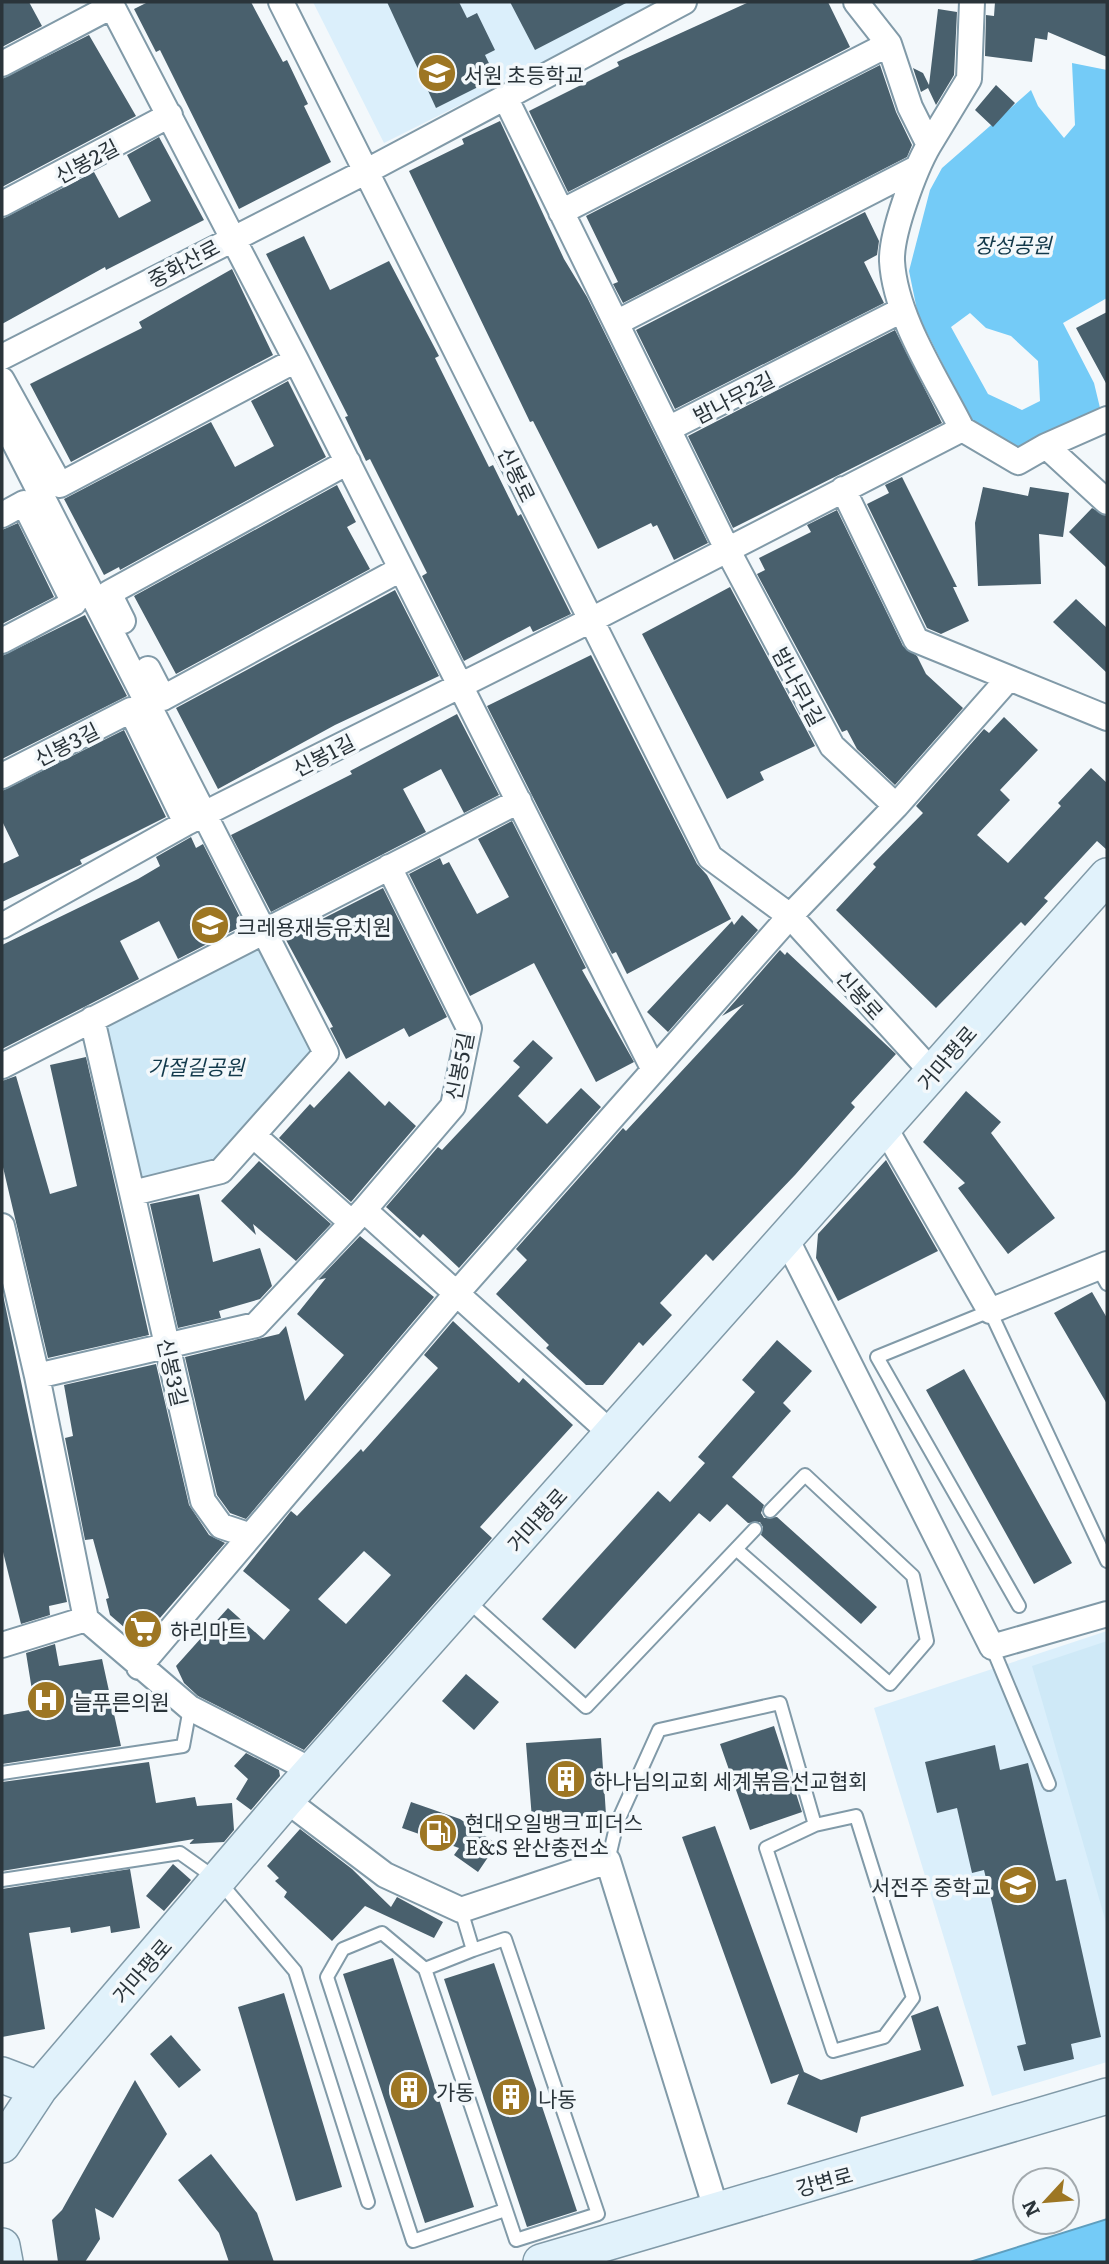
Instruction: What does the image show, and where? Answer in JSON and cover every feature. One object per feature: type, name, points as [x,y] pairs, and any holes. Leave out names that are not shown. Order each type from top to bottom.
[{"type":"main road","name":"거마평로","points":[[2,2146],[39,2089],[286,1800],[464,1597],[788,1240],[932,1072],[1107,876]]},
{"type":"main road","points":[[2,2075],[39,2089]]},
{"type":"main road","name":"강변로","points":[[541,2262],[716,2208],[860,2171],[1107,2096]]},
{"type":"main road","points":[[621,2262],[643,2249],[652,2228]]},
{"type":"main road","points":[[2,2246],[5,2262]]},
{"type":"street","name":"신봉로","points":[[281,2],[709,857],[790,916],[932,1072]]},
{"type":"street","points":[[366,171],[684,2]]},
{"type":"street","points":[[856,2],[889,44],[910,107],[929,145]]},
{"type":"street","points":[[972,2],[969,79],[915,169],[892,260],[902,310],[962,429],[1018,462],[1046,446],[1107,419]]},
{"type":"street","points":[[2,64],[111,4],[348,462],[654,1070]]},
{"type":"street","points":[[561,212],[889,44]]},
{"type":"street","name":"밤나무2길","points":[[505,97],[668,429],[902,310]]},
{"type":"street","name":"신봉2길","points":[[2,204],[170,115]]},
{"type":"street","points":[[616,323],[915,169]]},
{"type":"street","name":"중화산로","points":[[2,357],[231,237],[366,171]]},
{"type":"street","points":[[2,380],[60,485],[296,360]]},
{"type":"street","points":[[2,418],[326,1053],[220,1171],[133,1193]]},
{"type":"street","name":"밤나무1길","points":[[668,429],[727,549],[832,746],[896,806]]},
{"type":"street","points":[[591,620],[962,429]]},
{"type":"street","points":[[1046,446],[1107,502]]},
{"type":"street","points":[[348,462],[109,593],[163,698],[401,569]]},
{"type":"street","points":[[843,489],[916,640],[1107,718]]},
{"type":"street","points":[[2,515],[24,503],[74,603],[2,641]]},
{"type":"street","name":"신봉1길","points":[[186,824],[591,620]]},
{"type":"street","points":[[139,1667],[248,1535],[457,1293],[790,916],[896,806],[1009,678]]},
{"type":"street","name":"신봉3길","points":[[2,776],[131,710],[186,824]]},
{"type":"street","points":[[2,1066],[519,801]]},
{"type":"street","points":[[2,926],[186,824]]},
{"type":"street","name":"신봉5길","points":[[37,1376],[168,1348],[256,1325],[358,1216],[453,1106],[468,1028],[389,867]]},
{"type":"street","name":"신봉3길","points":[[92,1019],[203,1502],[221,1526],[248,1535]]},
{"type":"street","points":[[885,1128],[989,1311],[1104,1272]]},
{"type":"street","points":[[253,1135],[457,1293],[613,1435]]},
{"type":"street","points":[[2,1226],[37,1376],[86,1619],[190,1708],[313,1771]]},
{"type":"street","points":[[788,1240],[992,1647],[1107,1614]]},
{"type":"street","points":[[2,1645],[86,1619]]},
{"type":"street","points":[[286,1800],[386,1875],[461,1910],[608,1861],[716,2208]]},
{"type":"lane","points":[[1019,1606],[877,1357],[989,1311],[1107,1561]]},
{"type":"lane","points":[[736,1549],[890,1684],[927,1641],[913,1576],[805,1475],[770,1511]]},
{"type":"lane","points":[[464,1597],[586,1707],[755,1529]]},
{"type":"lane","points":[[992,1647],[1049,1784]]},
{"type":"lane","points":[[608,1861],[617,1823],[659,1730],[780,1703],[815,1825]]},
{"type":"lane","points":[[2,1773],[183,1746],[190,1708]]},
{"type":"lane","points":[[856,1816],[913,1997],[884,2037],[833,2052],[766,1848],[815,1825],[856,1816]]},
{"type":"lane","points":[[2,1880],[180,1853],[218,1880],[295,1971],[368,2202]]},
{"type":"lane","points":[[461,1910],[473,1950]]},
{"type":"lane","points":[[425,1969],[505,1939],[598,2214],[516,2240],[425,1969],[382,1933],[343,1949],[327,1977],[414,2241],[505,2210]]},
{"type":"shaded area","name":"서원 초등학교","points":[[313,2],[665,2],[384,143]]},
{"type":"shaded area","name":"서전주 중학교","points":[[1107,1631],[1107,2062],[992,2096],[874,1708]]},
{"type":"green space","name":"장성공원","points":[[1072,63],[1107,70],[1107,298],[1063,323],[1094,383],[1101,412],[1021,450],[971,420],[918,315],[909,271],[930,190],[942,168],[1031,90],[1038,106],[1064,138],[1075,125]],"holes":[[[970,313],[986,328],[1011,336],[1038,361],[1040,401],[1022,410],[988,394],[951,327]]]},
{"type":"green space","name":"가절길공원","points":[[263,931],[326,1053],[221,1171],[133,1193],[92,1019]]},
{"type":"green space","points":[[1107,1641],[1107,1926],[1032,1666]]},
{"type":"water","points":[[1107,2219],[1107,2262],[970,2262],[1053,2236],[1081,2236],[1081,2227]]},
{"type":"building","points":[[2,2],[29,2],[42,26],[2,47]]},
{"type":"building","points":[[148,2],[251,2],[283,62],[287,60],[308,104],[304,106],[331,162],[239,209],[160,50],[156,52],[134,9]]},
{"type":"building","points":[[387,2],[459,2],[467,18],[477,13],[495,50],[485,55],[496,78],[436,108]]},
{"type":"building","points":[[510,2],[628,2],[535,50]]},
{"type":"building","points":[[749,2],[828,2],[850,47],[568,192],[529,111],[619,66],[617,62]]},
{"type":"building","points":[[995,2],[1107,2],[1107,57],[1048,32],[1047,40],[1035,38],[1032,62],[985,56],[986,15],[994,16]]},
{"type":"building","points":[[938,9],[957,12],[954,75],[936,105],[928,88],[921,92],[913,68],[923,73],[929,85]]},
{"type":"building","points":[[89,35],[136,116],[2,187],[2,79]]},
{"type":"building","points":[[880,65],[896,112],[912,145],[907,157],[623,303],[613,284],[618,282],[586,216]]},
{"type":"building","points":[[996,85],[1015,103],[993,127],[975,110]]},
{"type":"building","points":[[500,121],[564,259],[587,297],[708,543],[674,560],[657,525],[653,527],[651,523],[598,549],[533,421],[530,422],[409,171],[464,144],[462,139]]},
{"type":"building","points":[[159,137],[204,220],[106,270],[105,267],[2,324],[2,219],[94,172],[119,218],[151,201],[127,155]]},
{"type":"building","points":[[865,212],[879,241],[877,255],[864,262],[884,303],[675,409],[636,330]]},
{"type":"building","points":[[304,236],[330,290],[389,261],[439,356],[435,358],[489,467],[493,465],[518,516],[521,514],[571,614],[533,632],[530,626],[464,661],[422,576],[427,573],[370,459],[366,461],[345,417],[348,416],[266,254]]},
{"type":"building","points":[[232,269],[273,355],[71,462],[30,384],[142,328],[139,322]]},
{"type":"building","points":[[1107,312],[1107,385],[1076,328]]},
{"type":"building","points":[[895,330],[942,423],[733,528],[688,436]]},
{"type":"building","points":[[288,381],[326,457],[120,570],[119,567],[104,575],[64,499],[211,422],[235,467],[274,446],[251,401]]},
{"type":"building","points":[[902,477],[957,587],[953,587],[969,621],[941,634],[927,628],[867,504],[889,493],[885,485]]},
{"type":"building","points":[[337,485],[356,522],[347,527],[370,569],[176,674],[134,596]]},
{"type":"building","points":[[983,487],[1028,496],[1030,487],[1069,493],[1063,537],[1039,534],[1041,584],[978,586],[975,523]]},
{"type":"building","points":[[1092,508],[1107,516],[1107,568],[1069,532]]},
{"type":"building","points":[[837,510],[903,646],[917,656],[926,674],[963,708],[895,785],[857,749],[847,730],[842,732],[757,574],[765,570],[759,558],[811,532],[807,525]]},
{"type":"building","points":[[18,523],[54,597],[2,624],[2,530]]},
{"type":"building","points":[[730,587],[815,746],[760,772],[764,780],[727,799],[642,634]]},
{"type":"building","points":[[395,590],[439,676],[335,725],[218,789],[176,708]]},
{"type":"building","points":[[1076,599],[1107,628],[1107,673],[1053,622]]},
{"type":"building","points":[[85,615],[127,696],[2,759],[2,656]]},
{"type":"building","points":[[591,655],[697,864],[707,875],[731,919],[627,974],[616,952],[612,954],[487,706]]},
{"type":"building","points":[[457,714],[499,795],[464,813],[441,769],[403,789],[426,832],[271,912],[231,835],[352,774],[350,771]]},
{"type":"building","points":[[1004,717],[1038,750],[1000,790],[1010,800],[977,835],[1008,863],[1061,806],[1058,803],[1091,768],[1107,783],[1107,850],[1097,841],[1044,898],[1048,901],[1025,926],[1021,922],[936,1008],[836,910],[876,867],[873,864],[923,813],[916,806],[984,729],[989,733]]},
{"type":"building","points":[[124,730],[166,817],[80,860],[82,864],[2,902],[2,864],[19,856],[2,821],[2,791]]},
{"type":"building","points":[[512,821],[586,968],[582,970],[634,1062],[596,1082],[534,963],[470,996],[409,874],[440,858],[443,865],[449,862],[477,914],[509,897],[478,839]]},
{"type":"building","points":[[191,837],[196,848],[203,844],[244,925],[178,959],[159,921],[120,941],[139,979],[2,1049],[2,945],[138,879],[160,866],[156,857]]},
{"type":"building","points":[[383,888],[447,1017],[409,1037],[404,1028],[346,1059],[330,1028],[333,1027],[285,938]]},
{"type":"building","points":[[742,915],[758,930],[668,1032],[647,1012],[732,921],[734,925]]},
{"type":"building","points":[[780,950],[785,955],[787,952],[896,1054],[851,1103],[855,1107],[795,1175],[713,1261],[706,1254],[660,1303],[672,1315],[643,1346],[639,1342],[603,1385],[586,1385],[546,1348],[549,1345],[496,1294],[527,1260],[516,1249],[623,1128],[626,1131],[744,1004],[722,1016]]},
{"type":"building","points":[[533,1040],[553,1058],[518,1096],[547,1124],[581,1088],[601,1107],[459,1268],[423,1234],[420,1238],[386,1207],[438,1147],[442,1150],[520,1067],[513,1061]]},
{"type":"building","points":[[86,1057],[149,1335],[48,1358],[2,1163],[2,1081],[16,1076],[50,1194],[77,1186],[50,1065]]},
{"type":"building","points":[[349,1071],[385,1106],[389,1101],[416,1126],[351,1202],[279,1138],[310,1104],[314,1108]]},
{"type":"building","points":[[966,1091],[1001,1122],[991,1133],[1055,1218],[1008,1254],[958,1188],[965,1183],[923,1142]]},
{"type":"building","points":[[886,1160],[938,1251],[838,1301],[816,1258],[818,1234]]},
{"type":"building","points":[[259,1161],[331,1224],[296,1261],[253,1224],[256,1235],[221,1201]]},
{"type":"building","points":[[199,1194],[213,1262],[260,1248],[272,1286],[260,1299],[219,1311],[221,1318],[178,1328],[150,1204]]},
{"type":"building","points":[[360,1236],[434,1297],[246,1519],[230,1513],[217,1495],[185,1357],[279,1334],[286,1326],[305,1401],[344,1355],[297,1314],[326,1278],[318,1280]]},
{"type":"building","points":[[2,1290],[67,1602],[49,1606],[50,1615],[21,1624],[2,1548]]},
{"type":"building","points":[[1092,1292],[1107,1318],[1107,1404],[1054,1313]]},
{"type":"building","points":[[453,1321],[519,1383],[523,1378],[573,1425],[480,1527],[492,1538],[304,1750],[198,1696],[184,1683],[176,1666],[228,1608],[264,1640],[290,1610],[243,1571],[291,1511],[297,1516],[361,1449],[363,1452],[438,1368],[424,1355]],"holes":[[[364,1551],[391,1575],[346,1624],[318,1599]]]},
{"type":"building","points":[[777,1340],[812,1371],[783,1403],[791,1411],[732,1477],[764,1505],[761,1513],[764,1518],[777,1517],[877,1607],[861,1624],[761,1535],[763,1527],[760,1522],[748,1523],[727,1504],[710,1522],[699,1513],[575,1649],[542,1619],[658,1491],[670,1502],[705,1463],[698,1457],[755,1392],[742,1380]]},
{"type":"building","points":[[156,1364],[189,1505],[209,1535],[225,1543],[140,1641],[110,1615],[106,1599],[109,1598],[93,1539],[85,1540],[65,1438],[73,1436],[64,1385]]},
{"type":"building","points":[[964,1369],[1072,1563],[1034,1584],[926,1390]]},
{"type":"building","points":[[55,1644],[59,1666],[102,1659],[121,1746],[2,1764],[2,1715],[35,1709],[26,1653]]},
{"type":"building","points":[[466,1674],[499,1702],[474,1730],[442,1701]]},
{"type":"building","points":[[774,1726],[802,1812],[750,1830],[720,1744]]},
{"type":"building","name":"하나님의교회 세계볶음선교협회","points":[[601,1738],[606,1815],[532,1819],[526,1743]]},
{"type":"building","points":[[995,1745],[1000,1770],[1028,1763],[1056,1881],[1066,1879],[1101,2037],[1071,2044],[1074,2059],[1024,2071],[1017,2046],[1026,2044],[984,1870],[972,1873],[957,1808],[937,1813],[925,1762]]},
{"type":"building","points":[[246,1753],[279,1770],[280,1776],[251,1810],[236,1799],[248,1779],[234,1766]]},
{"type":"building","points":[[149,1762],[156,1803],[195,1797],[197,1806],[232,1803],[234,1830],[224,1842],[189,1844],[194,1839],[2,1871],[2,1782]]},
{"type":"building","points":[[411,1802],[460,1819],[497,1844],[478,1872],[454,1855],[459,1848],[402,1828]]},
{"type":"building","points":[[715,1826],[804,2072],[821,2080],[921,2050],[911,2016],[938,2006],[964,2086],[861,2117],[857,2133],[787,2104],[799,2074],[771,2084],[682,1837]]},
{"type":"building","points":[[300,1829],[352,1869],[391,1907],[397,1897],[443,1922],[434,1938],[365,1906],[332,1941],[284,1897],[287,1892],[275,1881],[279,1878],[267,1866]]},
{"type":"building","points":[[173,1864],[191,1880],[164,1911],[146,1896]]},
{"type":"building","points":[[130,1869],[140,1928],[111,1933],[110,1926],[71,1933],[70,1927],[29,1933],[45,2029],[2,2037],[2,1889]]},
{"type":"building","name":"가동","points":[[393,1958],[474,2207],[425,2223],[343,1974]]},
{"type":"building","name":"나동","points":[[494,1963],[577,2211],[527,2227],[444,1979]]},
{"type":"building","points":[[284,1993],[342,2187],[296,2201],[238,2007]]},
{"type":"building","points":[[171,2035],[201,2070],[179,2088],[150,2054]]},
{"type":"building","points":[[135,2080],[167,2134],[113,2218],[95,2208],[100,2239],[85,2262],[58,2262],[52,2220],[62,2210]]},
{"type":"building","points":[[211,2154],[257,2213],[274,2262],[229,2262],[219,2233],[178,2180]]},
{"type":"place","name":"서원 초등학교","points":[[437,73]]},
{"type":"place","name":"크레용재능유치원","points":[[210,925]]},
{"type":"place","name":"하리마트","points":[[143,1629]]},
{"type":"place","name":"늘푸른의원","points":[[46,1700]]},
{"type":"place","name":"하나님의교회 세계볶음선교협회","points":[[566,1779]]},
{"type":"place","name":"현대오일뱅크 피더스 E&S 완산충전소","points":[[438,1833]]},
{"type":"place","name":"서전주 중학교","points":[[1018,1885]]},
{"type":"place","name":"가동","points":[[409,2090]]},
{"type":"place","name":"나동","points":[[511,2097]]}]
